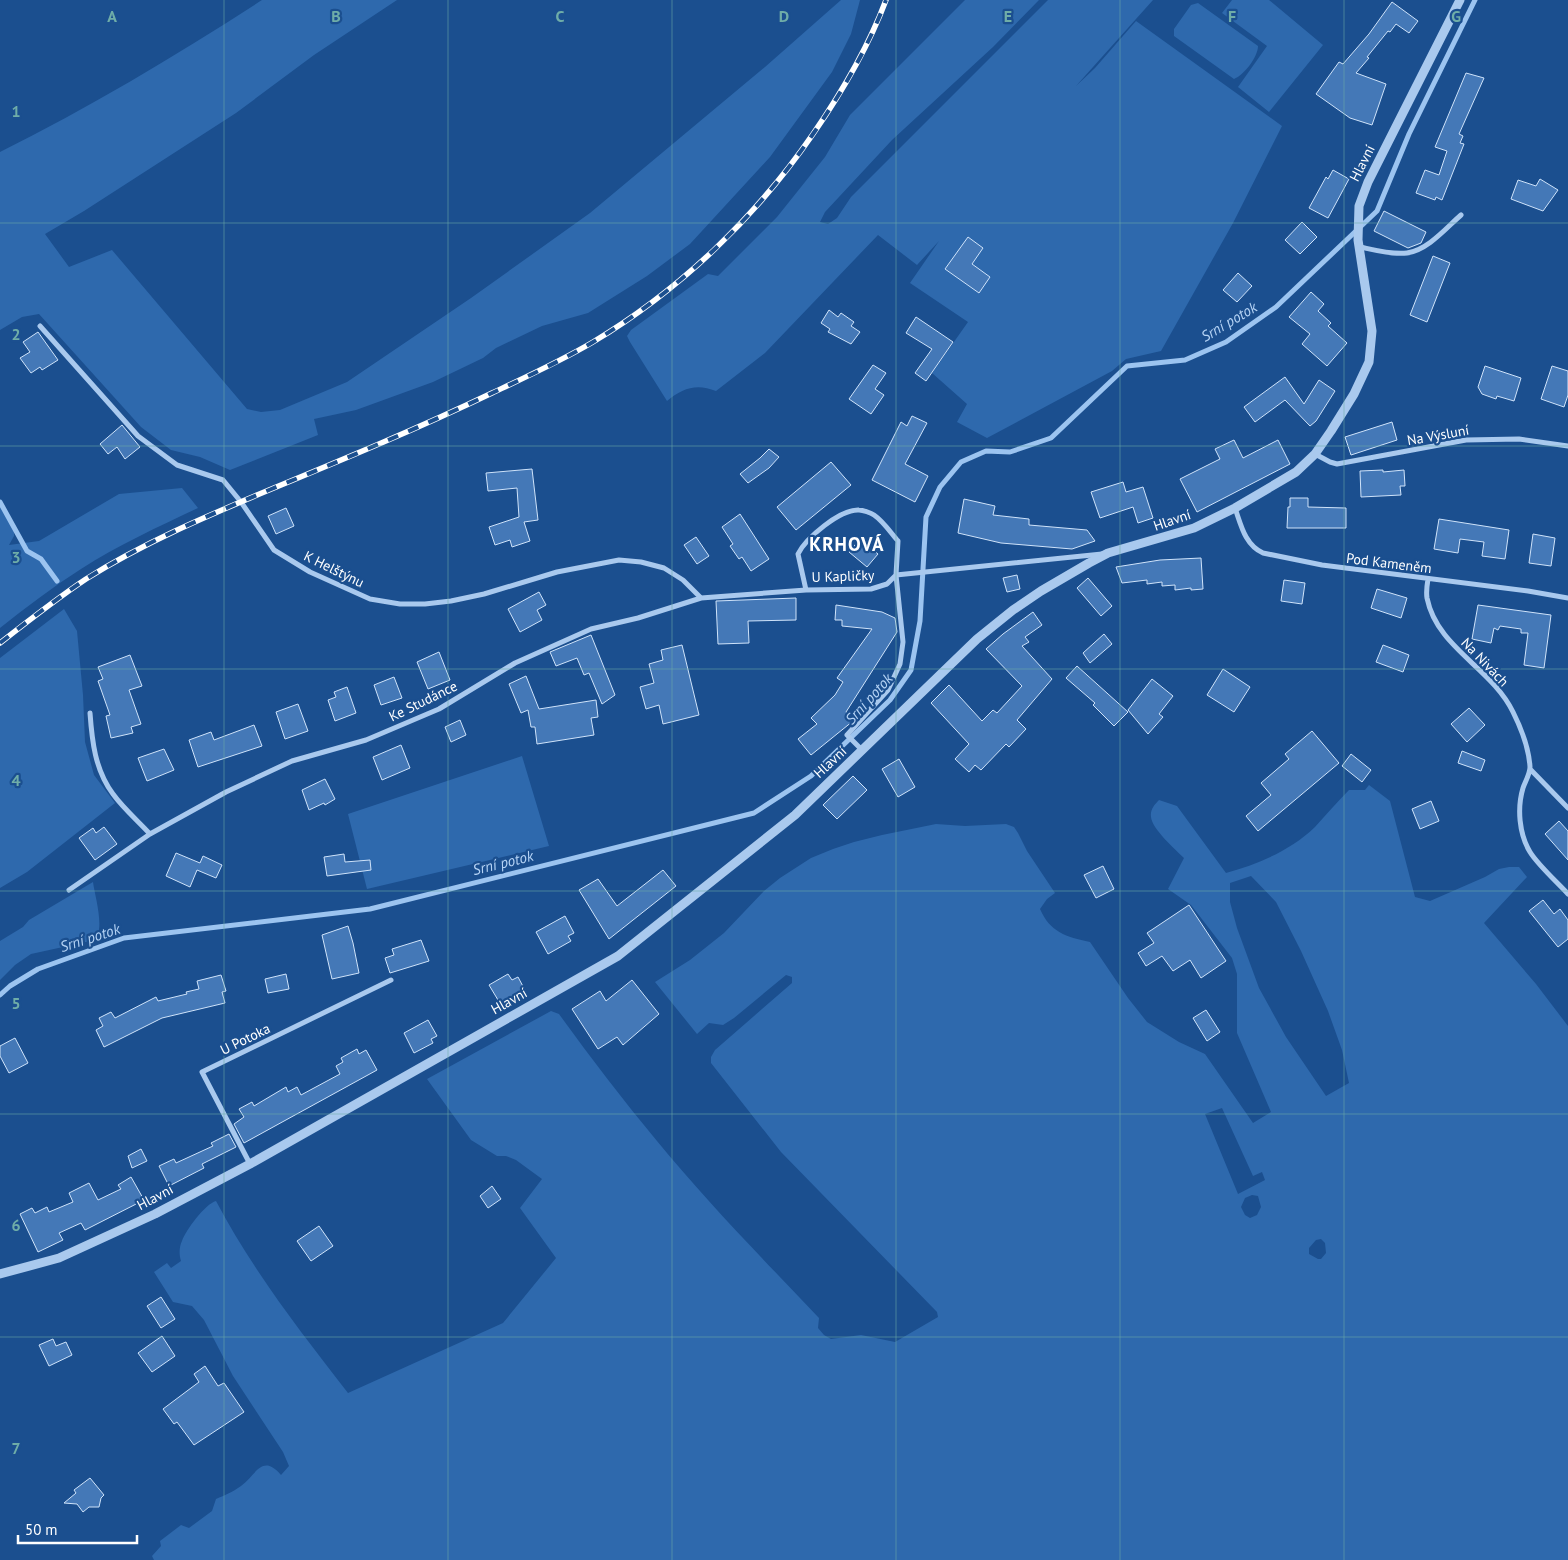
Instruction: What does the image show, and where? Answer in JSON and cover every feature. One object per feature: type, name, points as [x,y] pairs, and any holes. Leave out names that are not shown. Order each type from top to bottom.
[{"type":"street","name":"Hlavní","points":[[0,1274],[59,1258],[155,1214],[250,1164],[618,956],[795,815],[859,747],[996,623],[1040,591],[1088,562],[1108,553],[1176,535],[1194,528],[1235,508],[1289,477],[1303,466],[1315,454],[1354,394],[1366,371],[1371,353],[1371,322],[1359,244],[1358,214],[1361,200],[1368,182],[1460,0]]},
{"type":"street","points":[[1359,244],[1400,253],[1417,250],[1461,215]]},
{"type":"street","name":"K Helštýnu","points":[[40,326],[138,436],[177,465],[223,480],[241,502],[274,550],[310,572],[370,599],[400,604],[451,601],[484,594],[557,572],[618,560],[641,562],[664,568],[683,580],[701,598]]},
{"type":"street","name":"Na Výsluní","points":[[1315,454],[1337,464],[1466,440],[1520,439],[1568,446]]},
{"type":"street","name":"Pod Kameněm","points":[[1235,508],[1249,543],[1263,553],[1322,565],[1528,591],[1568,598]]},
{"type":"street","name":"U Kapličky","points":[[859,747],[847,734],[888,690],[900,664],[903,642],[896,575],[898,540],[874,515],[860,510],[845,513],[814,534],[802,546],[798,554],[806,590],[871,589],[887,584],[896,575],[1108,553]]},
{"type":"street","name":"Na Nivách","points":[[1428,579],[1427,597],[1434,620],[1448,640],[1494,684],[1512,711],[1524,742],[1530,769]]},
{"type":"street","name":"Ke Studánce","points":[[69,890],[150,834],[226,792],[292,761],[366,740],[439,709],[515,664],[591,629],[638,618],[701,598],[806,590]]},
{"type":"street","points":[[90,712],[92,740],[98,764],[104,778],[113,794],[150,834]]},
{"type":"street","points":[[1568,808],[1530,769],[1522,790],[1520,815],[1523,835],[1530,852],[1568,894]]},
{"type":"street","name":"U Potoka","points":[[250,1164],[202,1072],[391,980]]},
{"type":"shaded area","points":[[262,0],[397,0],[314,55],[236,113],[45,234],[69,267],[112,250],[247,409],[261,412],[280,410],[347,382],[471,298],[590,213],[765,67],[841,0],[860,0],[851,34],[832,72],[770,157],[690,244],[647,276],[588,313],[542,326],[496,348],[483,358],[433,382],[356,410],[314,419],[318,435],[230,470],[200,457],[171,450],[141,427],[39,314],[22,317],[0,330],[0,152],[133,80]]},
{"type":"shaded area","points":[[965,0],[1039,0],[993,47],[892,140],[825,212],[820,222],[828,224],[837,218],[851,197],[1048,0],[1153,0],[1076,86],[1095,68],[1136,21],[1282,126],[1233,223],[1161,351],[1126,359],[1112,371],[987,438],[957,422],[967,404],[932,373],[968,322],[910,283],[939,241],[917,265],[878,235],[765,353],[716,391],[702,387],[690,388],[678,393],[667,401],[630,342],[627,336],[631,330],[708,274],[718,276],[777,217],[825,157],[850,115]]},
{"type":"shaded area","points":[[1232,0],[1269,0],[1323,45],[1269,112],[1238,87],[1267,46],[1222,13]]},
{"type":"shaded area","points":[[1198,3],[1258,46],[1256,55],[1250,65],[1238,77],[1234,79],[1174,36],[1174,29],[1191,5]]},
{"type":"shaded area","points":[[182,488],[198,508],[95,560],[50,590],[0,628],[0,506],[14,529],[14,536],[9,545],[39,541],[119,494]]},
{"type":"shaded area","points":[[64,609],[77,631],[85,742],[94,775],[115,803],[27,872],[0,888],[0,658]]},
{"type":"shaded area","points":[[522,756],[549,846],[367,889],[348,814]]},
{"type":"shaded area","points":[[1369,785],[1390,801],[1415,897],[1430,901],[1499,869],[1519,867],[1527,877],[1484,923],[1536,984],[1568,1026],[1568,1560],[154,1560],[152,1556],[161,1546],[160,1541],[181,1525],[189,1528],[212,1511],[216,1499],[241,1486],[260,1468],[269,1466],[281,1475],[289,1466],[283,1452],[233,1376],[204,1320],[192,1306],[173,1302],[154,1272],[167,1263],[171,1268],[181,1261],[180,1248],[184,1236],[196,1218],[212,1203],[216,1201],[261,1276],[348,1393],[503,1323],[556,1258],[520,1208],[542,1179],[516,1160],[506,1156],[497,1156],[471,1140],[427,1079],[551,1011],[559,1014],[632,1110],[696,1186],[819,1318],[818,1328],[824,1335],[831,1339],[861,1335],[895,1342],[938,1317],[937,1312],[781,1152],[711,1063],[711,1057],[715,1050],[792,983],[792,977],[786,975],[723,1025],[709,1023],[697,1034],[655,982],[690,960],[724,933],[764,891],[811,858],[854,842],[936,824],[965,826],[1006,824],[1014,827],[1027,851],[1055,893],[1047,899],[1040,909],[1044,917],[1060,932],[1073,938],[1090,942],[1128,998],[1147,1022],[1179,1042],[1205,1054],[1253,1123],[1271,1112],[1237,1033],[1237,974],[1232,958],[1191,905],[1168,889],[1184,858],[1164,839],[1155,827],[1151,817],[1152,810],[1159,800],[1177,806],[1226,873],[1262,861],[1284,850],[1315,827],[1349,790],[1365,790]],"holes":[[[1251,876],[1276,902],[1301,951],[1328,1011],[1342,1050],[1349,1083],[1326,1096],[1286,1037],[1259,988],[1237,928],[1230,902],[1230,883]],[[1222,1108],[1253,1176],[1262,1172],[1265,1180],[1238,1194],[1205,1114]],[[1252,1195],[1258,1196],[1261,1207],[1257,1215],[1250,1218],[1245,1215],[1241,1207],[1245,1198]],[[1321,1239],[1325,1243],[1326,1253],[1321,1259],[1309,1254],[1309,1248],[1316,1240]]]},
{"type":"shaded area","points":[[93,882],[99,920],[98,935],[95,940],[31,954],[15,965],[0,980],[0,941],[23,927],[29,920]]},
{"type":"building","points":[[1392,2],[1418,21],[1409,33],[1396,24],[1390,32],[1388,31],[1356,73],[1386,84],[1372,125],[1350,118],[1316,94],[1339,62],[1343,64],[1369,34]]},
{"type":"building","points":[[1466,73],[1484,78],[1459,134],[1463,136],[1460,143],[1464,144],[1442,200],[1436,197],[1435,200],[1416,193],[1425,170],[1439,175],[1447,151],[1435,147]]},
{"type":"building","points":[[1333,170],[1349,179],[1328,218],[1309,208],[1326,177],[1328,179]]},
{"type":"building","points":[[1540,179],[1558,190],[1543,211],[1511,199],[1518,180],[1536,186]]},
{"type":"building","points":[[1384,211],[1426,232],[1421,243],[1408,248],[1374,231]]},
{"type":"building","points":[[1302,222],[1317,237],[1300,254],[1285,240]]},
{"type":"building","points":[[968,237],[983,248],[972,264],[990,277],[979,293],[945,269]]},
{"type":"building","points":[[1433,256],[1450,263],[1427,322],[1410,315]]},
{"type":"building","points":[[1238,273],[1252,286],[1237,302],[1223,290]]},
{"type":"building","points":[[1311,292],[1324,304],[1318,311],[1331,323],[1328,326],[1347,343],[1327,366],[1302,344],[1310,334],[1289,317]]},
{"type":"building","points":[[829,310],[838,317],[841,313],[854,322],[851,326],[860,332],[851,344],[828,332],[830,329],[821,323]]},
{"type":"building","points":[[916,317],[953,342],[926,381],[915,373],[932,349],[906,333]]},
{"type":"building","points":[[38,332],[58,360],[42,370],[40,367],[31,373],[20,358],[30,352],[23,342]]},
{"type":"building","points":[[873,365],[886,373],[875,389],[884,395],[871,414],[849,399]]},
{"type":"building","points":[[1485,366],[1521,378],[1514,401],[1497,396],[1496,399],[1482,394],[1478,387]]},
{"type":"building","points":[[1552,366],[1568,371],[1568,395],[1564,407],[1541,399]]},
{"type":"building","points":[[1285,377],[1304,404],[1319,380],[1335,391],[1316,421],[1310,426],[1285,400],[1255,422],[1244,407]]},
{"type":"building","points":[[912,416],[927,423],[905,464],[928,476],[915,502],[872,480],[901,422],[907,426]]},
{"type":"building","points":[[1392,422],[1397,440],[1351,455],[1345,437]]},
{"type":"building","points":[[122,425],[140,447],[125,459],[117,447],[108,454],[100,444]]},
{"type":"building","points":[[1234,440],[1243,458],[1278,440],[1290,464],[1197,512],[1180,479],[1220,459],[1215,449]]},
{"type":"building","points":[[769,449],[779,457],[769,468],[748,483],[740,474]]},
{"type":"building","points":[[831,462],[851,485],[796,530],[777,507]]},
{"type":"building","points":[[532,469],[538,520],[524,522],[530,541],[512,547],[510,540],[495,545],[489,527],[519,517],[517,488],[488,491],[486,473]]},
{"type":"building","points":[[1383,470],[1383,472],[1404,470],[1405,486],[1400,486],[1401,495],[1361,497],[1360,471]]},
{"type":"building","points":[[1123,482],[1126,492],[1143,487],[1153,518],[1138,523],[1133,507],[1100,518],[1091,492]]},
{"type":"building","points":[[1290,498],[1308,498],[1308,507],[1346,508],[1346,528],[1287,528]]},
{"type":"building","points":[[964,499],[995,506],[993,515],[1029,519],[1029,525],[1087,530],[1095,541],[1072,549],[1001,543],[958,533]]},
{"type":"building","points":[[286,508],[294,526],[276,534],[268,516]]},
{"type":"building","points":[[740,514],[769,559],[751,571],[742,557],[739,559],[730,546],[733,544],[722,527]]},
{"type":"building","points":[[1439,519],[1509,530],[1505,559],[1482,556],[1484,542],[1460,539],[1458,553],[1434,549]]},
{"type":"building","points":[[1533,534],[1555,538],[1551,566],[1529,563]]},
{"type":"building","points":[[696,537],[709,556],[697,564],[684,545]]},
{"type":"building","points":[[860,539],[878,554],[867,567],[849,552]]},
{"type":"building","points":[[1201,558],[1203,589],[1175,590],[1175,585],[1162,586],[1162,582],[1147,584],[1147,580],[1122,583],[1116,567],[1160,560]]},
{"type":"building","points":[[1017,575],[1020,589],[1007,592],[1003,578]]},
{"type":"building","points":[[1088,578],[1112,606],[1101,616],[1077,588]]},
{"type":"building","points":[[1284,580],[1305,583],[1302,604],[1281,601]]},
{"type":"building","points":[[1377,589],[1407,598],[1401,618],[1371,608]]},
{"type":"building","points":[[539,592],[546,605],[537,610],[542,620],[520,632],[508,609]]},
{"type":"building","points":[[796,598],[796,620],[748,621],[749,643],[718,644],[716,601]]},
{"type":"building","points":[[836,605],[882,612],[895,618],[897,632],[846,712],[853,721],[811,755],[798,739],[817,724],[811,718],[835,695],[843,682],[837,678],[872,629],[842,626],[842,620],[835,620]]},
{"type":"building","points":[[1478,605],[1551,615],[1544,668],[1524,665],[1528,633],[1521,633],[1521,629],[1500,626],[1498,630],[1494,628],[1491,643],[1472,639]]},
{"type":"building","points":[[1033,612],[1042,625],[1025,637],[1029,642],[1022,646],[1052,679],[1017,720],[1026,729],[1009,747],[1006,744],[981,770],[975,765],[969,772],[955,759],[969,744],[931,703],[949,685],[982,721],[993,710],[997,713],[1022,686],[986,649]]},
{"type":"building","points":[[1104,634],[1112,644],[1090,663],[1083,653]]},
{"type":"building","points":[[591,635],[615,695],[602,704],[589,673],[584,675],[577,658],[556,666],[550,652]]},
{"type":"building","points":[[682,645],[699,715],[663,724],[659,705],[646,709],[640,687],[654,683],[649,664],[663,660],[661,650]]},
{"type":"building","points":[[1383,645],[1409,655],[1403,672],[1376,662]]},
{"type":"building","points":[[439,652],[450,680],[428,689],[417,662]]},
{"type":"building","points":[[130,655],[142,686],[129,690],[141,724],[131,727],[133,733],[111,738],[106,716],[110,715],[98,681],[103,679],[98,667]]},
{"type":"building","points":[[1077,666],[1128,712],[1114,726],[1093,705],[1095,703],[1066,678]]},
{"type":"building","points":[[1223,669],[1250,687],[1234,712],[1207,695]]},
{"type":"building","points":[[526,676],[539,709],[596,700],[598,717],[591,718],[594,735],[537,744],[535,727],[531,727],[528,710],[521,713],[509,684]]},
{"type":"building","points":[[394,677],[402,698],[381,705],[374,685]]},
{"type":"building","points":[[1152,679],[1173,696],[1159,714],[1163,717],[1148,734],[1128,710]]},
{"type":"building","points":[[347,687],[356,713],[335,721],[328,700],[336,697],[334,692]]},
{"type":"building","points":[[298,704],[308,731],[285,739],[276,712]]},
{"type":"building","points":[[1469,708],[1485,725],[1467,742],[1451,724]]},
{"type":"building","points":[[460,720],[466,735],[451,742],[445,727]]},
{"type":"building","points":[[254,725],[262,746],[198,767],[189,740],[211,732],[214,740]]},
{"type":"building","points":[[1312,731],[1339,763],[1258,831],[1246,816],[1271,795],[1261,783],[1289,759],[1285,754]]},
{"type":"building","points":[[401,745],[410,768],[382,780],[373,757]]},
{"type":"building","points":[[164,749],[174,770],[147,781],[138,758]]},
{"type":"building","points":[[1462,751],[1485,760],[1481,771],[1458,763]]},
{"type":"building","points":[[1351,754],[1371,770],[1362,782],[1342,766]]},
{"type":"building","points":[[899,759],[915,787],[898,797],[882,769]]},
{"type":"building","points":[[853,776],[867,790],[837,819],[823,805]]},
{"type":"building","points":[[325,779],[335,799],[325,805],[324,803],[309,810],[302,790]]},
{"type":"building","points":[[1431,801],[1439,821],[1420,829],[1412,809]]},
{"type":"building","points":[[1559,821],[1568,831],[1568,860],[1545,834]]},
{"type":"building","points":[[104,827],[117,844],[95,860],[79,838],[93,828],[96,833]]},
{"type":"building","points":[[176,853],[200,863],[203,856],[222,865],[216,878],[197,870],[190,887],[166,876]]},
{"type":"building","points":[[344,854],[345,862],[370,860],[371,870],[327,876],[324,857]]},
{"type":"building","points":[[1103,866],[1114,889],[1096,898],[1084,875]]},
{"type":"building","points":[[663,870],[676,886],[609,939],[579,890],[598,879],[617,906]]},
{"type":"building","points":[[1543,900],[1554,914],[1560,909],[1568,920],[1568,939],[1558,947],[1529,911]]},
{"type":"building","points":[[1189,905],[1226,961],[1201,978],[1190,960],[1173,971],[1162,956],[1146,966],[1138,953],[1154,943],[1147,933]]},
{"type":"building","points":[[565,916],[574,933],[568,936],[571,941],[548,954],[536,932]]},
{"type":"building","points":[[348,926],[359,973],[332,979],[322,935]]},
{"type":"building","points":[[421,940],[429,961],[390,973],[385,958],[394,955],[392,949]]},
{"type":"building","points":[[286,974],[289,989],[268,993],[265,979]]},
{"type":"building","points":[[508,974],[512,980],[518,977],[526,992],[501,1005],[489,985]]},
{"type":"building","points":[[221,975],[226,991],[222,992],[225,1003],[162,1018],[104,1047],[96,1030],[103,1026],[99,1018],[111,1012],[115,1018],[156,997],[158,1001],[187,994],[186,992],[199,989],[197,981]]},
{"type":"building","points":[[632,980],[659,1014],[623,1045],[617,1037],[598,1049],[572,1009],[600,991],[606,1001]]},
{"type":"building","points":[[1206,1010],[1220,1032],[1207,1041],[1193,1018]]},
{"type":"building","points":[[428,1020],[437,1036],[431,1039],[433,1043],[414,1053],[404,1033]]},
{"type":"building","points":[[15,1038],[28,1063],[9,1073],[0,1056],[0,1046]]},
{"type":"building","points":[[357,1049],[359,1054],[366,1050],[377,1070],[244,1143],[234,1124],[244,1117],[239,1109],[252,1102],[254,1106],[286,1087],[288,1092],[297,1087],[301,1095],[340,1074],[336,1066],[343,1062],[341,1058]]},
{"type":"building","points":[[229,1134],[236,1147],[202,1164],[204,1168],[169,1186],[159,1166],[174,1159],[176,1163],[213,1146],[211,1143]]},
{"type":"building","points":[[141,1149],[147,1161],[132,1168],[128,1156]]},
{"type":"building","points":[[131,1177],[144,1200],[85,1230],[81,1223],[59,1233],[63,1240],[38,1252],[20,1214],[32,1208],[35,1213],[47,1207],[49,1212],[73,1202],[69,1193],[89,1183],[98,1200],[121,1189],[118,1185]]},
{"type":"building","points":[[492,1186],[501,1199],[488,1208],[480,1196]]},
{"type":"building","points":[[319,1226],[333,1246],[311,1261],[297,1241]]},
{"type":"building","points":[[161,1297],[175,1319],[161,1328],[147,1306]]},
{"type":"building","points":[[162,1336],[175,1356],[152,1372],[138,1353]]},
{"type":"building","points":[[53,1339],[56,1346],[66,1342],[72,1355],[49,1366],[39,1345]]},
{"type":"building","points":[[205,1366],[218,1386],[224,1383],[244,1412],[194,1445],[177,1422],[174,1424],[163,1409],[199,1382],[194,1374]]},
{"type":"building","points":[[90,1478],[104,1495],[101,1498],[99,1507],[89,1507],[83,1512],[77,1504],[64,1503],[76,1493],[74,1490]]},
{"type":"waterway","name":"Srní potok","points":[[0,995],[10,986],[38,969],[124,938],[370,909],[754,813],[811,776],[890,700],[911,670],[920,621],[926,517],[940,487],[961,462],[986,451],[1010,452],[1051,438],[1127,366],[1185,360],[1226,342],[1276,307],[1377,211],[1409,134],[1475,0]]},
{"type":"waterway","points":[[0,502],[27,551],[41,559],[57,581]]},
{"type":"railway","points":[[0,643],[86,579],[153,542],[199,520],[465,406],[568,356],[625,322],[686,275],[714,250],[741,223],[791,165],[844,86],[863,52],[886,0]]},
{"type":"district","name":"KRHOVÁ","points":[[847,544]]}]
